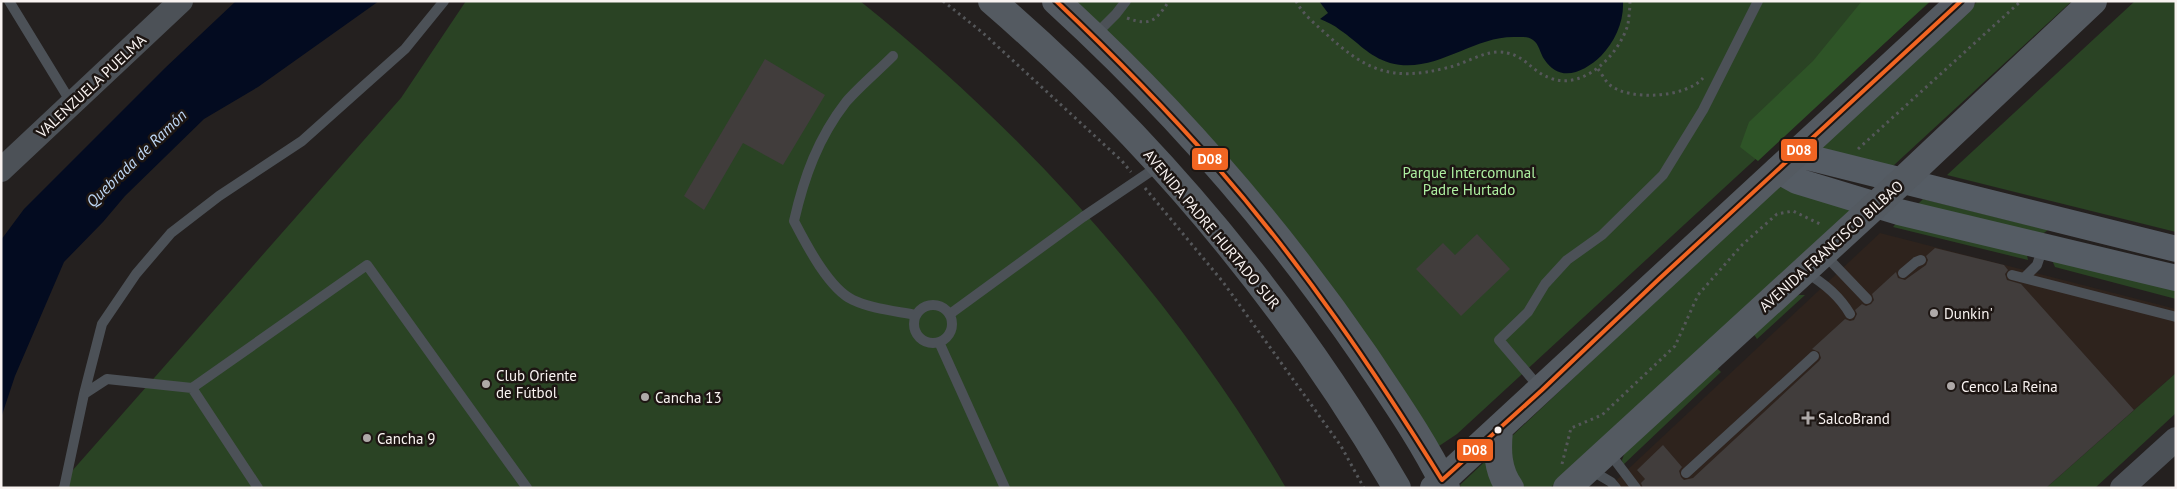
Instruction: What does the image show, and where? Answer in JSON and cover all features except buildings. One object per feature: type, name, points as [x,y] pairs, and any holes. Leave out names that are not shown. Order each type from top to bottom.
[{"type":"main road","name":"AVENIDA PADRE HURTADO SUR","points":[[992,1],[1069,71],[1160,165],[1246,266],[1341,397],[1397,488]]},
{"type":"main road","points":[[1056,1],[1187,131],[1272,231],[1330,306],[1379,377],[1441,485],[1961,1]]},
{"type":"main road","name":"AVENIDA FRANCISCO BILBAO","points":[[1563,480],[1588,469],[1902,181],[2093,1]]},
{"type":"main road","points":[[1786,162],[1902,181],[2176,249]]},
{"type":"main road","points":[[1786,162],[1796,181],[1876,205],[2176,278]]},
{"type":"main road","points":[[2043,246],[2064,230],[2083,226]]},
{"type":"main road","points":[[1499,430],[1499,462],[1502,474],[1510,488]]},
{"type":"street","name":"VALENZUELA PUELMA","points":[[1,170],[181,1]]},
{"type":"street","points":[[2122,488],[2176,439]]},
{"type":"lane","points":[[9,1],[72,104]]},
{"type":"lane","points":[[64,488],[84,394],[102,324],[136,274],[171,233],[219,196],[302,141],[405,49],[444,1]]},
{"type":"lane","points":[[1088,31],[1098,32],[1126,1]]},
{"type":"lane","points":[[1542,390],[1499,340],[1528,312],[1545,284],[1567,260],[1602,235],[1663,175],[1703,110],[1758,1]]},
{"type":"lane","points":[[893,56],[847,102],[817,146],[799,198],[794,221],[814,257],[841,292],[862,304],[916,315]]},
{"type":"lane","points":[[950,314],[1082,217],[1160,165]]},
{"type":"lane","points":[[1833,244],[1867,299]]},
{"type":"lane","points":[[2025,277],[2037,265],[2043,246]]},
{"type":"lane","points":[[1903,273],[1921,260]]},
{"type":"lane","points":[[84,394],[107,379],[192,388],[367,265],[527,488]]},
{"type":"lane","points":[[1804,271],[1821,282],[1842,300],[1850,314]]},
{"type":"lane","points":[[2012,275],[2176,317]]},
{"type":"lane","points":[[936,305],[942,307],[950,314],[952,320],[951,331],[948,336],[939,342],[928,343],[918,336],[914,326],[916,315],[924,307],[936,305]]},
{"type":"lane","points":[[939,342],[1005,488]]},
{"type":"lane","points":[[1686,473],[1814,356]]},
{"type":"lane","points":[[192,388],[258,488]]},
{"type":"lane","points":[[1608,450],[1636,488]]},
{"type":"lane","points":[[1588,469],[1611,482],[1616,488]]},
{"type":"path","points":[[943,1],[998,46],[1122,161],[1223,282],[1340,446],[1364,488]]},
{"type":"path","points":[[1116,14],[1139,22],[1149,22],[1157,18],[1169,1]]},
{"type":"path","points":[[1296,1],[1299,7],[1321,29],[1350,54],[1371,67],[1393,74],[1425,73],[1449,68],[1492,52],[1515,54],[1544,75],[1561,81],[1570,81],[1598,69],[1621,40],[1628,24],[1630,1]]},
{"type":"path","points":[[1858,150],[2021,1]]},
{"type":"path","points":[[1598,69],[1610,84],[1618,89],[1664,96],[1681,92],[1701,81],[1706,75]]},
{"type":"path","points":[[1563,480],[1571,428],[1602,415],[1674,346],[1698,295],[1742,245],[1776,214],[1793,211],[1833,244]]},
{"type":"shaded area","name":"Cenco La Reina","points":[[1880,233],[2176,309],[2176,373],[2046,488],[1608,488]]},
{"type":"green space","points":[[466,1],[860,1],[923,53],[983,108],[1096,225],[1148,287],[1197,352],[1243,419],[1286,488],[57,488],[401,98]]},
{"type":"green space","name":"Parque Intercomunal Padre Hurtado","points":[[1067,1],[1931,1],[1749,165],[1457,434],[1439,446],[1413,407]]},
{"type":"green space","points":[[1862,1],[1930,1],[1758,161],[1740,147],[1749,122],[1813,61]]},
{"type":"green space","points":[[1978,1],[2072,1],[1893,166],[1818,151]]},
{"type":"green space","points":[[2135,1],[2176,1],[2176,232],[1947,175]]},
{"type":"green space","points":[[1777,186],[1854,210],[1550,488],[1461,488],[1460,485]]},
{"type":"green space","points":[[1923,199],[2048,230],[2041,235],[1917,205]]},
{"type":"green space","points":[[1898,221],[2026,250],[2028,260],[1893,227]]},
{"type":"green space","points":[[2050,256],[2176,287],[2176,299],[2055,267]]},
{"type":"green space","points":[[1805,295],[1757,339],[1753,333],[1791,298]]},
{"type":"green space","points":[[1716,367],[1721,372],[1623,465],[1622,460],[1625,452]]},
{"type":"green space","points":[[2176,373],[2176,413],[2095,488],[2046,488]]},
{"type":"water","name":"Quebrada de Ramón","points":[[236,1],[379,1],[258,87],[204,119],[125,196],[64,262],[15,376],[1,418],[1,240],[24,209],[165,68]]},
{"type":"water","points":[[1319,1],[1623,1],[1623,9],[1618,31],[1601,56],[1580,71],[1565,73],[1550,67],[1535,42],[1524,37],[1499,38],[1422,64],[1390,63],[1375,57],[1335,27],[1320,19],[1328,13]]},
{"type":"transit line","name":"D08","points":[[1056,1],[1198,145],[1278,241],[1363,358],[1442,480],[1542,390],[1659,279],[1961,1]]},
{"type":"place","name":"Dunkin'","points":[[1934,313]]},
{"type":"place","name":"Club Oriente de Fútbol","points":[[486,384]]},
{"type":"place","name":"Cenco La Reina","points":[[1951,386]]},
{"type":"place","name":"Cancha 13","points":[[645,397]]},
{"type":"place","name":"SalcoBrand","points":[[1808,418]]},
{"type":"place","name":"Cancha 9","points":[[367,438]]}]
